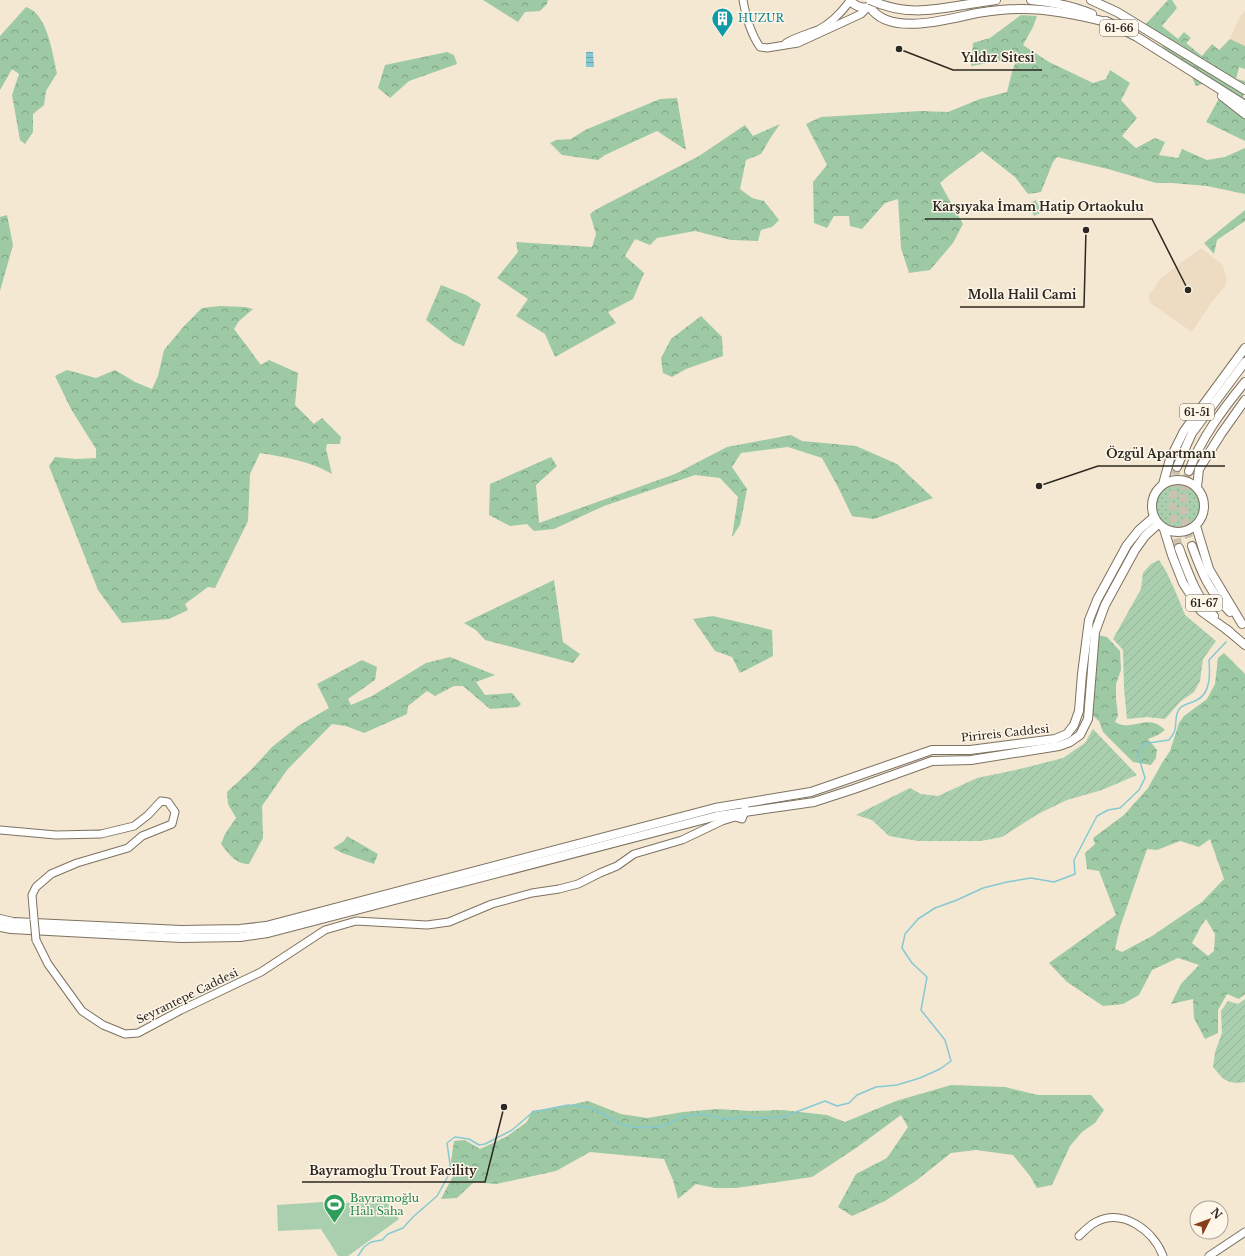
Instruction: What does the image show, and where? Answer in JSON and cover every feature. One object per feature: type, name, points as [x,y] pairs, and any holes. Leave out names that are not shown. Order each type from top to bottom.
[{"type":"main road","name":"61-66","points":[[850,0],[859,7],[880,5],[908,10],[928,11],[996,0]]},
{"type":"main road","points":[[869,5],[878,0]]},
{"type":"main road","name":"61-66","points":[[1031,0],[1056,2],[1082,10],[1110,23],[1137,37],[1245,105]]},
{"type":"main road","name":"61-66","points":[[1091,0],[1118,12],[1245,90]]},
{"type":"main road","name":"61-66","points":[[1101,0],[1124,13],[1144,28]]},
{"type":"main road","name":"61-66","points":[[869,5],[875,13],[887,20],[904,23],[922,23],[978,13],[1017,9],[1075,14],[1110,23]]},
{"type":"main road","name":"61-66","points":[[1206,67],[1245,86]]},
{"type":"main road","name":"61-66","points":[[1198,76],[1245,114]]},
{"type":"main road","name":"61-51","points":[[1159,523],[1152,508],[1152,499],[1156,491],[1163,484],[1170,459],[1184,431],[1245,348]]},
{"type":"main road","name":"61-51","points":[[1177,467],[1192,433],[1245,362]]},
{"type":"main road","points":[[1189,471],[1203,440],[1230,400],[1245,382]]},
{"type":"main road","name":"61-51","points":[[1197,488],[1199,469],[1245,400]]},
{"type":"main road","points":[[1159,523],[1172,532],[1180,533],[1197,530],[1203,516],[1205,504],[1202,495],[1197,488],[1189,482],[1171,480],[1163,484]]},
{"type":"main road","name":"61-67","points":[[1159,523],[1167,538],[1183,584],[1201,611],[1230,632]]},
{"type":"main road","name":"Pirireis Caddesi","points":[[745,808],[814,802],[932,761],[971,760],[1059,746],[1070,742],[1080,735],[1088,719],[1095,632],[1105,605],[1135,550],[1145,536],[1159,523]]},
{"type":"main road","name":"61-67","points":[[1197,530],[1209,569],[1243,626]]},
{"type":"main road","name":"61-67","points":[[1192,546],[1202,574],[1218,600],[1243,626]]},
{"type":"main road","name":"61-67","points":[[1179,548],[1191,580],[1207,609],[1245,646]]},
{"type":"main road","points":[[0,919],[12,922],[181,930],[240,930],[266,926],[715,808],[745,808]]},
{"type":"main road","points":[[0,927],[12,929],[181,938],[240,937],[268,933],[745,808]]},
{"type":"street","points":[[743,0],[754,40],[760,47],[767,48],[784,44],[798,43],[861,14],[869,5]]},
{"type":"street","points":[[784,44],[795,37],[817,30],[832,22],[841,14],[850,0]]},
{"type":"street","name":"Seyrantepe Caddesi","points":[[0,830],[56,835],[101,834],[134,826],[148,815],[161,800],[168,802],[175,812],[172,824],[142,836],[128,848],[77,863],[52,874],[36,887],[32,895],[36,940],[48,964],[82,1011],[103,1024],[125,1034],[138,1032],[261,972],[325,930],[356,921],[427,925],[449,922],[499,902],[532,893],[578,884],[617,866],[634,854],[682,840],[722,821],[735,817],[742,819],[745,808]]},
{"type":"street","points":[[1079,1236],[1096,1222],[1117,1218],[1131,1222],[1149,1232],[1163,1256]]},
{"type":"street","points":[[1210,1256],[1245,1232]]},
{"type":"shaded area","points":[[1245,11],[1245,46],[1230,39],[1239,18]]},
{"type":"shaded area","points":[[1201,248],[1223,265],[1227,280],[1225,286],[1211,303],[1192,332],[1149,302],[1149,295],[1161,278]]},
{"type":"green space","points":[[483,0],[548,0],[547,4],[540,11],[525,12],[518,22]]},
{"type":"green space","points":[[1168,0],[1172,0],[1177,8],[1162,26],[1178,39],[1184,32],[1191,38],[1186,43],[1202,56],[1212,44],[1219,50],[1230,39],[1245,46],[1245,69],[1239,67],[1236,79],[1245,81],[1243,98],[1245,98],[1245,141],[1206,122],[1221,95],[1206,83],[1196,86],[1190,73],[1164,48],[1145,25]]},
{"type":"green space","points":[[26,7],[39,17],[44,26],[51,45],[57,73],[46,91],[44,105],[33,114],[33,132],[25,144],[20,140],[12,95],[19,74],[12,69],[0,90],[0,36]]},
{"type":"green space","points":[[1021,15],[1037,16],[1023,45],[1049,62],[1093,83],[1106,79],[1110,70],[1130,83],[1121,100],[1137,118],[1122,136],[1136,148],[1155,138],[1165,142],[1159,155],[1178,158],[1182,149],[1207,160],[1225,157],[1245,148],[1245,194],[1207,186],[1156,183],[1108,169],[1057,157],[1053,162],[1041,192],[1028,194],[1015,177],[982,151],[940,183],[963,224],[953,243],[930,270],[909,273],[901,248],[898,199],[885,203],[862,229],[850,226],[849,216],[834,216],[827,228],[814,223],[813,182],[827,165],[806,124],[821,117],[921,111],[948,112],[980,99],[1007,92],[1017,58],[971,66],[973,43],[990,38]]},
{"type":"green space","points":[[447,52],[454,55],[457,64],[409,81],[390,98],[378,88],[385,65]]},
{"type":"green space","points":[[677,98],[686,150],[657,131],[605,155],[598,160],[562,155],[550,143],[556,140],[571,139],[585,130],[660,99]]},
{"type":"green space","points":[[780,124],[761,154],[746,160],[740,189],[752,198],[764,201],[779,220],[772,227],[761,230],[758,241],[731,240],[695,231],[657,238],[650,245],[635,239],[625,256],[644,273],[633,299],[608,312],[616,323],[555,357],[545,334],[516,316],[528,299],[497,278],[518,252],[516,242],[592,247],[596,234],[590,214],[597,209],[699,156],[745,125],[753,136]]},
{"type":"green space","points":[[1036,200],[1042,212],[1034,216],[1028,204]]},
{"type":"green space","points":[[1245,210],[1245,221],[1217,240],[1214,254],[1204,243]]},
{"type":"green space","points":[[7,215],[13,245],[0,291],[0,217]]},
{"type":"green space","points":[[441,285],[466,295],[481,304],[464,346],[454,342],[426,320]]},
{"type":"green space","points":[[220,306],[245,307],[253,309],[239,321],[234,329],[261,365],[269,360],[298,373],[295,405],[314,424],[322,418],[341,437],[340,444],[327,444],[326,449],[332,474],[306,463],[260,453],[250,474],[248,521],[215,588],[208,587],[185,604],[188,610],[169,619],[122,623],[98,590],[49,466],[55,457],[76,459],[96,458],[96,449],[71,409],[55,376],[67,370],[96,378],[115,370],[135,382],[152,389],[158,376],[164,350],[185,325],[202,308]]},
{"type":"green space","points":[[701,316],[722,337],[723,356],[686,369],[672,377],[663,373],[661,358],[671,339]]},
{"type":"green space","points":[[791,435],[802,441],[856,446],[897,464],[933,498],[874,519],[852,516],[822,458],[788,447],[741,453],[732,467],[747,489],[740,525],[732,537],[738,497],[720,478],[695,475],[604,506],[554,529],[534,531],[527,524],[510,526],[489,515],[490,484],[551,457],[557,466],[536,485],[539,523],[675,474],[727,447]]},
{"type":"green space","points":[[1178,481],[1187,483],[1198,492],[1203,506],[1201,515],[1192,526],[1178,531],[1169,529],[1158,520],[1153,506],[1155,497],[1164,486]]},
{"type":"green space","points":[[1159,560],[1166,571],[1185,615],[1216,641],[1203,659],[1200,681],[1194,692],[1181,701],[1165,719],[1147,717],[1127,719],[1124,688],[1123,650],[1113,639],[1141,589],[1143,573],[1151,564]]},
{"type":"green space","points":[[554,580],[563,642],[580,654],[573,663],[485,640],[476,630],[464,623]]},
{"type":"green space","points":[[713,616],[772,630],[773,656],[740,673],[732,657],[715,651],[693,619]]},
{"type":"green space","points":[[1098,635],[1107,637],[1120,651],[1121,670],[1116,684],[1118,715],[1115,722],[1122,725],[1128,725],[1146,722],[1158,725],[1165,730],[1148,739],[1157,750],[1156,758],[1151,765],[1133,762],[1103,732],[1099,721],[1092,715]]},
{"type":"green space","points":[[1224,653],[1245,674],[1245,994],[1239,999],[1227,994],[1218,1010],[1218,1033],[1205,1039],[1194,1018],[1193,999],[1171,1004],[1181,984],[1199,965],[1178,958],[1152,970],[1139,995],[1123,1004],[1103,1006],[1067,982],[1049,963],[1116,915],[1099,871],[1087,869],[1085,853],[1095,844],[1093,838],[1124,815],[1148,788],[1170,751],[1179,723],[1184,716],[1207,699],[1215,684],[1218,658]],"holes":[[[1210,839],[1224,879],[1202,902],[1152,936],[1122,952],[1115,949],[1120,927],[1147,849],[1157,850],[1180,841],[1199,847]],[[1206,919],[1215,934],[1214,951],[1208,956],[1192,943]]]},
{"type":"green space","points":[[450,657],[495,675],[476,682],[485,695],[512,693],[521,704],[518,707],[490,709],[463,686],[454,686],[435,696],[427,691],[408,706],[407,714],[364,733],[346,726],[332,724],[287,770],[262,806],[263,838],[249,864],[244,864],[230,855],[221,844],[225,834],[236,818],[228,804],[227,792],[252,769],[272,747],[298,726],[329,708],[317,684],[362,660],[377,667],[375,680],[348,699],[351,705],[372,696],[426,663]]},
{"type":"green space","points":[[1093,729],[1137,775],[1102,790],[1067,800],[1038,814],[1002,837],[981,841],[918,841],[889,836],[872,820],[856,815],[910,788],[921,794],[938,796],[977,778],[1063,758],[1085,743]]},
{"type":"green space","points":[[347,836],[378,854],[374,864],[342,853],[333,848],[344,841]]},
{"type":"green space","points":[[1245,999],[1245,1082],[1234,1083],[1223,1078],[1213,1067],[1215,1052],[1222,1033],[1221,1011],[1228,1001],[1238,1004]]},
{"type":"green space","points":[[951,1085],[1005,1087],[1038,1095],[1091,1095],[1104,1110],[1095,1123],[1082,1132],[1070,1146],[1052,1185],[1037,1188],[1030,1176],[1013,1155],[976,1150],[951,1153],[917,1180],[885,1201],[852,1216],[838,1207],[856,1174],[887,1158],[908,1127],[901,1115],[856,1148],[812,1177],[736,1188],[715,1188],[696,1184],[678,1199],[673,1180],[664,1159],[590,1152],[556,1171],[496,1184],[474,1182],[457,1198],[441,1199],[454,1174],[451,1161],[454,1141],[465,1140],[480,1149],[506,1137],[527,1122],[532,1111],[588,1101],[621,1114],[647,1118],[683,1112],[717,1109],[751,1111],[782,1110],[827,1115],[845,1122],[896,1101]]},
{"type":"green space","name":"Bayramoğlu Halı Saha","points":[[381,1194],[399,1219],[348,1256],[338,1256],[321,1229],[278,1231],[277,1205],[323,1202],[327,1205],[337,1206],[363,1195],[367,1203]]},
{"type":"water","points":[[586,52],[593,52],[594,67],[586,67]]},
{"type":"waterway","points":[[358,1256],[364,1247],[371,1242],[382,1240],[388,1234],[403,1228],[437,1196],[451,1171],[447,1143],[455,1137],[469,1139],[479,1145],[485,1144],[512,1130],[533,1112],[568,1105],[587,1107],[620,1124],[639,1128],[664,1126],[682,1117],[701,1114],[725,1119],[745,1117],[783,1117],[825,1101],[837,1106],[849,1103],[857,1095],[876,1087],[897,1085],[920,1078],[940,1069],[951,1061],[945,1040],[921,1010],[927,977],[912,963],[902,948],[905,934],[918,919],[935,908],[983,888],[1031,878],[1054,882],[1075,874],[1074,860],[1097,816],[1108,810],[1120,808],[1139,790],[1145,778],[1138,755],[1142,746],[1148,743],[1169,740],[1174,732],[1176,726],[1176,716],[1180,708],[1197,700],[1205,693],[1209,682],[1209,660],[1226,642]]},
{"type":"tunnel","points":[[1177,467],[1173,489],[1173,508],[1179,548]]},
{"type":"tunnel","points":[[1189,471],[1184,489],[1184,515],[1192,546]]},
{"type":"place","name":"HUZUR","points":[[723,38]]},
{"type":"place","name":"Yıldız Sitesi","points":[[899,49]]},
{"type":"place","name":"Molla Halil Cami","points":[[1086,230]]},
{"type":"place","name":"Karşıyaka İmam Hatip Ortaokulu","points":[[1188,290]]},
{"type":"place","name":"Özgül Apartmanı","points":[[1039,486]]},
{"type":"place","name":"Bayramoglu Trout Facility","points":[[504,1107]]},
{"type":"place","name":"Bayramoğlu Halı Saha","points":[[335,1224]]}]
